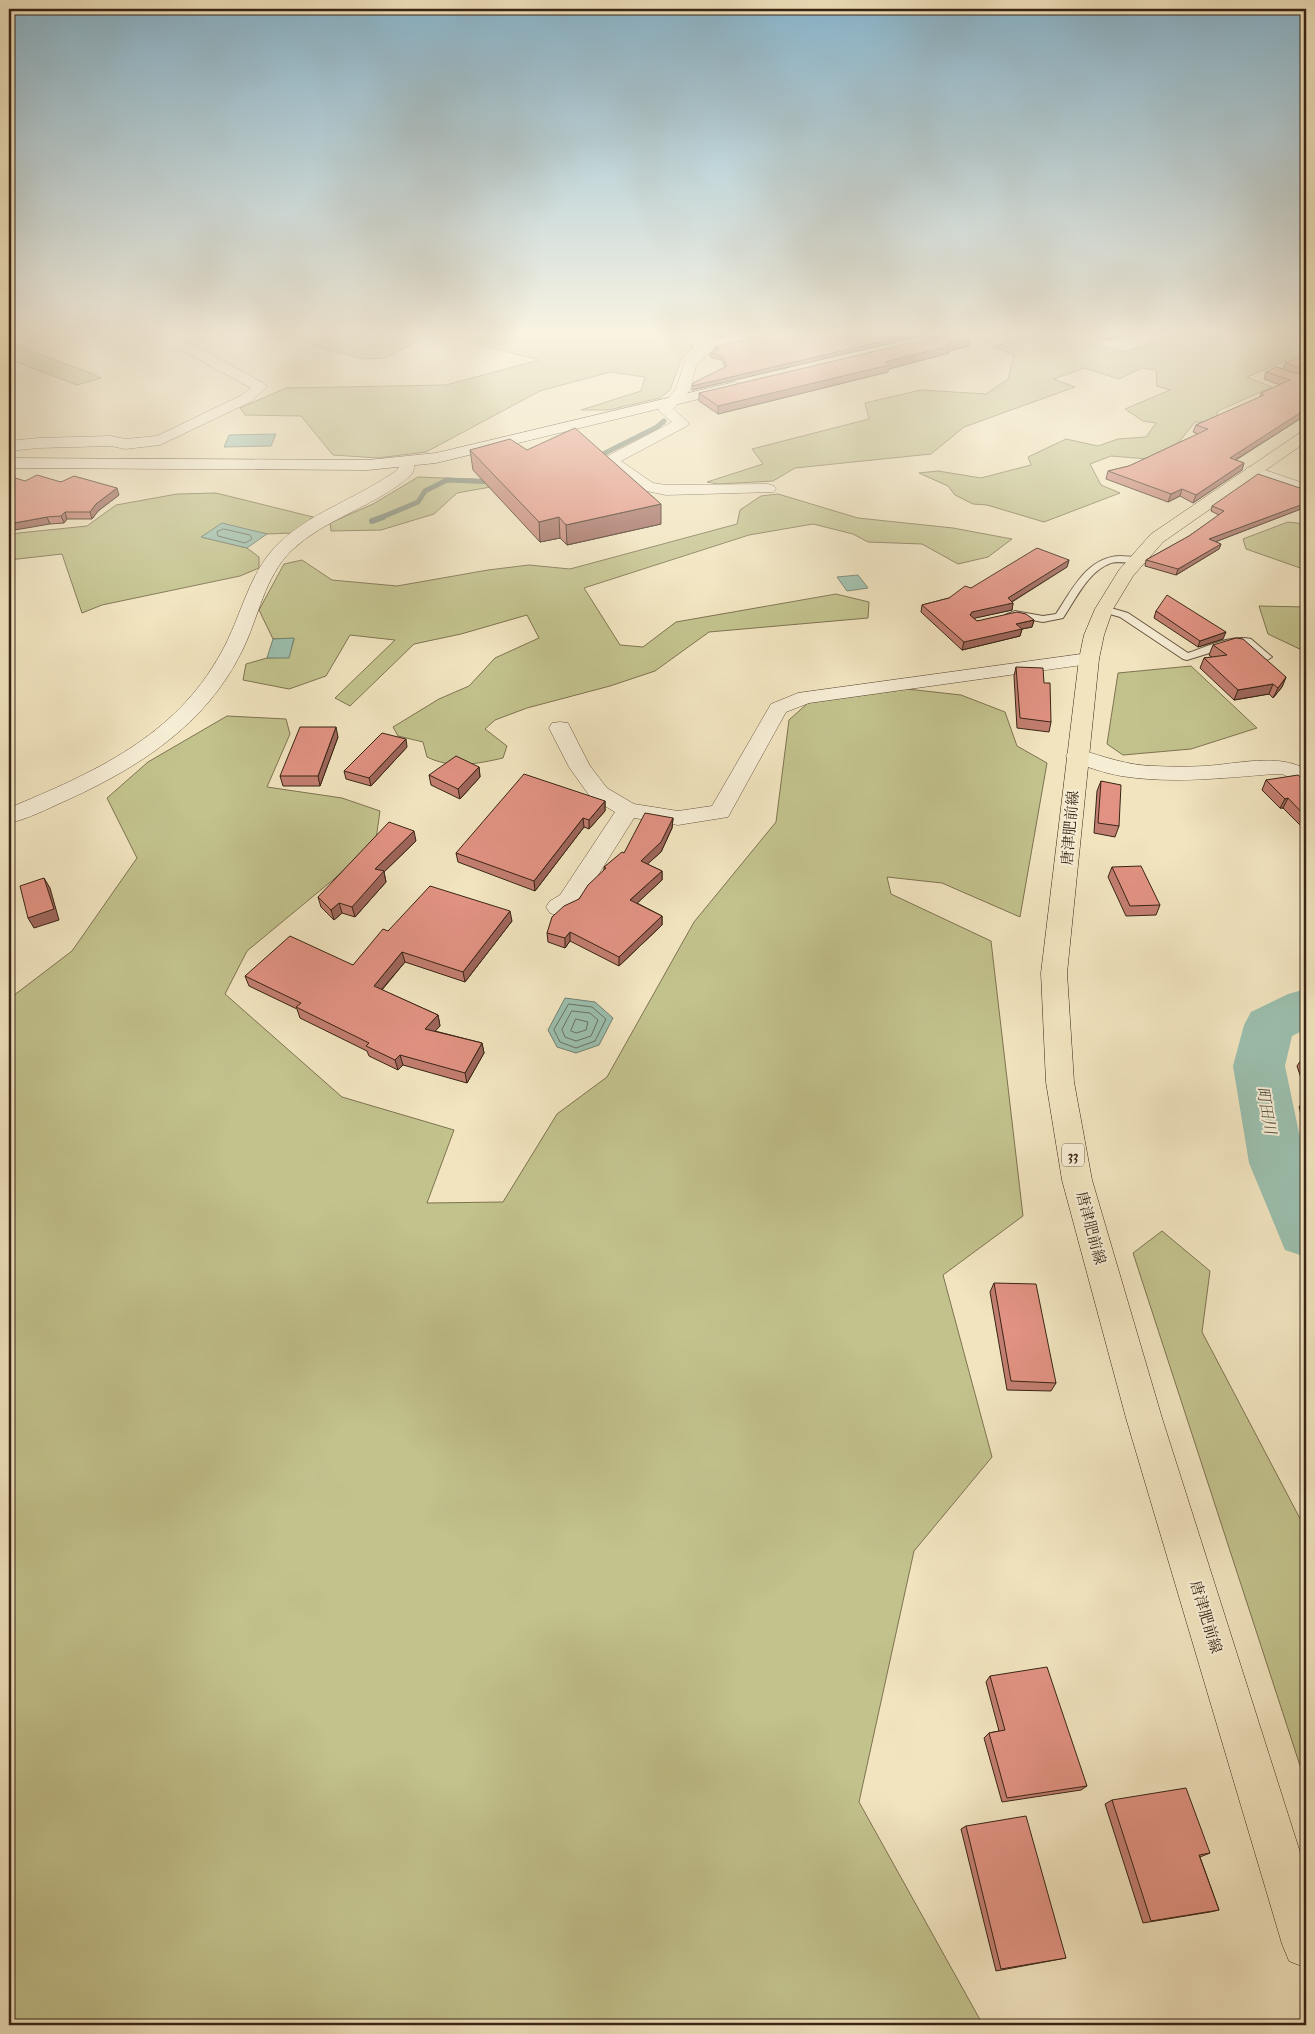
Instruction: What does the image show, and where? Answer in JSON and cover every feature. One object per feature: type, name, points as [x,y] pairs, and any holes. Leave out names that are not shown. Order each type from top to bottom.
[{"type":"main road","name":"唐津肥前線","points":[[1306,435],[1157,538],[1136,560],[1115,589],[1104,609],[1094,636],[1089,659],[1054,974],[1060,1082],[1077,1180],[1144,1418],[1306,1944]]},
{"type":"street","points":[[9,446],[38,443],[111,441],[132,444],[160,440],[187,427]]},
{"type":"street","points":[[9,463],[368,465],[407,462],[468,450],[565,427]]},
{"type":"street","points":[[675,427],[610,461],[648,486],[666,490],[768,489]]},
{"type":"street","points":[[9,816],[80,787],[126,762],[162,738],[205,697],[232,653],[260,581],[277,556],[292,540],[311,526],[365,498],[405,472],[407,462]]},
{"type":"street","points":[[1253,470],[1306,490]]},
{"type":"street","points":[[560,728],[580,767],[599,793],[628,810],[678,818],[720,812],[778,708],[805,697],[1089,659]]},
{"type":"street","points":[[1077,756],[1119,769],[1153,773],[1202,773],[1274,767],[1287,768],[1306,778]]},
{"type":"street","points":[[559,907],[569,901],[628,810]]},
{"type":"lane","points":[[999,617],[1015,614],[1043,619],[1059,616],[1088,576],[1105,562],[1122,558],[1136,560]]},
{"type":"lane","points":[[1104,609],[1124,615],[1187,657],[1231,643],[1247,641],[1266,657]]},
{"type":"green space","points":[[310,427],[473,427],[426,452],[378,458],[333,455]]},
{"type":"green space","points":[[838,427],[964,427],[931,454],[795,468],[773,481],[718,484],[707,482],[763,464],[752,449]]},
{"type":"green space","points":[[1153,427],[1191,427],[1179,442],[1148,459],[1111,456],[1090,464],[1101,485],[1120,493],[1044,522],[987,505],[973,504],[955,495],[948,486],[919,473],[938,471],[981,478],[1031,465],[1028,457],[1066,439],[1098,446],[1118,439],[1146,437]]},
{"type":"green space","points":[[418,477],[524,481],[457,493],[434,514],[381,530],[331,531],[330,523],[373,504]]},
{"type":"green space","points":[[216,493],[313,517],[293,533],[267,534],[222,524],[201,537],[247,548],[259,557],[259,568],[240,576],[102,605],[82,613],[62,554],[9,560],[9,534],[87,526],[116,505],[177,494]]},
{"type":"green space","points":[[778,494],[858,518],[953,528],[1012,539],[988,557],[958,564],[922,544],[868,542],[853,534],[813,524],[749,535],[584,588],[620,645],[643,647],[676,622],[836,594],[869,602],[868,618],[709,632],[655,671],[610,686],[527,708],[495,720],[485,729],[507,746],[503,758],[484,762],[455,764],[436,761],[427,757],[423,742],[398,736],[393,727],[439,699],[469,686],[495,658],[539,638],[527,615],[461,634],[414,644],[350,706],[335,698],[395,640],[350,635],[326,676],[289,689],[243,680],[246,664],[267,658],[289,657],[294,639],[273,639],[259,610],[284,564],[302,560],[332,580],[397,586],[488,570],[529,565],[570,569],[737,524],[740,510],[761,496]]},
{"type":"green space","points":[[1288,522],[1306,524],[1306,570],[1246,549],[1243,539]]},
{"type":"green space","points":[[1259,606],[1306,607],[1306,652],[1268,634]]},
{"type":"green space","points":[[1191,666],[1257,728],[1191,749],[1123,755],[1107,744],[1118,673]]},
{"type":"green space","points":[[907,689],[961,695],[1005,712],[1017,746],[1047,763],[1020,917],[942,883],[887,877],[891,894],[991,941],[1023,1216],[943,1275],[992,1457],[914,1551],[859,1802],[983,2025],[9,2025],[9,999],[72,951],[137,858],[107,798],[148,762],[227,716],[286,719],[290,734],[267,787],[342,798],[380,811],[376,839],[334,879],[247,951],[225,994],[342,1097],[454,1130],[427,1203],[503,1202],[557,1114],[607,1077],[694,922],[776,822],[789,720],[808,703]]},
{"type":"green space","points":[[1162,1231],[1210,1271],[1202,1332],[1306,1530],[1306,1784],[1133,1253]]},
{"type":"water","points":[[276,434],[271,446],[224,447],[229,435]]},
{"type":"water","points":[[222,523],[267,534],[247,548],[201,537]]},
{"type":"water","points":[[858,575],[868,588],[847,591],[837,577]]},
{"type":"water","points":[[294,638],[289,658],[267,658],[273,639]]},
{"type":"water","points":[[565,998],[595,1002],[613,1018],[599,1045],[576,1053],[557,1047],[548,1030]]},
{"type":"building","points":[[1202,427],[1278,427],[1230,458],[1244,463],[1196,495],[1182,489],[1171,494],[1108,471],[1129,466],[1208,429]]},
{"type":"building","points":[[575,428],[661,504],[566,525],[559,517],[539,522],[470,450],[510,439],[527,450]]},
{"type":"building","points":[[1258,474],[1306,490],[1306,503],[1209,539],[1221,544],[1178,569],[1146,560],[1189,536],[1224,511],[1212,506]]},
{"type":"building","points":[[37,475],[61,482],[74,476],[117,488],[96,504],[90,512],[65,512],[61,516],[9,524],[9,476],[25,481]]},
{"type":"building","points":[[1037,548],[1069,560],[1008,598],[1013,603],[972,612],[970,615],[977,621],[1017,612],[1026,614],[1034,620],[1016,624],[1022,629],[964,642],[922,605],[949,598],[965,586],[971,588]]},
{"type":"building","points":[[1167,595],[1226,632],[1200,641],[1156,611]]},
{"type":"building","points":[[1236,638],[1243,639],[1286,677],[1278,688],[1273,684],[1238,690],[1204,658],[1227,655],[1213,645]]},
{"type":"building","points":[[1016,667],[1043,668],[1044,683],[1050,683],[1051,722],[1020,718]]},
{"type":"building","points":[[300,727],[336,727],[318,776],[280,776]]},
{"type":"building","points":[[382,733],[406,739],[369,778],[344,771]]},
{"type":"building","points":[[456,756],[479,767],[458,789],[429,775]]},
{"type":"building","points":[[524,774],[605,801],[589,820],[583,818],[534,881],[456,853]]},
{"type":"building","points":[[1298,775],[1306,782],[1306,817],[1288,798],[1285,799],[1266,780]]},
{"type":"building","points":[[1101,781],[1121,785],[1119,826],[1098,823]]},
{"type":"building","points":[[645,813],[673,818],[661,842],[641,861],[662,871],[630,900],[662,916],[619,957],[570,932],[565,938],[547,933],[552,917],[564,906],[579,899],[588,885],[606,868],[604,867],[622,852],[624,853]]},
{"type":"building","points":[[389,822],[414,831],[375,869],[384,871],[352,907],[339,903],[331,910],[318,897]]},
{"type":"building","points":[[1141,866],[1160,905],[1130,906],[1112,867]]},
{"type":"building","points":[[44,878],[54,909],[28,918],[20,886]]},
{"type":"building","points":[[430,886],[510,911],[463,972],[402,952],[374,986],[438,1015],[425,1029],[482,1043],[465,1073],[400,1055],[395,1060],[366,1046],[369,1043],[296,1007],[301,1003],[245,976],[290,936],[353,965],[383,929],[388,931]]},
{"type":"building","points":[[994,1283],[1036,1284],[1056,1383],[1011,1381]]},
{"type":"building","points":[[1047,1667],[1087,1786],[1007,1798],[989,1733],[1005,1730],[990,1676]]},
{"type":"building","points":[[1186,1788],[1210,1853],[1199,1855],[1219,1910],[1151,1921],[1112,1800]]},
{"type":"building","points":[[1026,1816],[1066,1958],[1001,1969],[966,1826]]},
{"type":"waterway","points":[[593,459],[657,427]]},
{"type":"waterway","points":[[380,518],[418,502],[425,491],[447,480],[496,482]]},
{"type":"waterway","points":[[372,521],[383,517]]},
{"type":"waterway","name":"町田川","points":[[1306,1007],[1269,1025],[1259,1066],[1277,1163],[1306,1232]]}]
